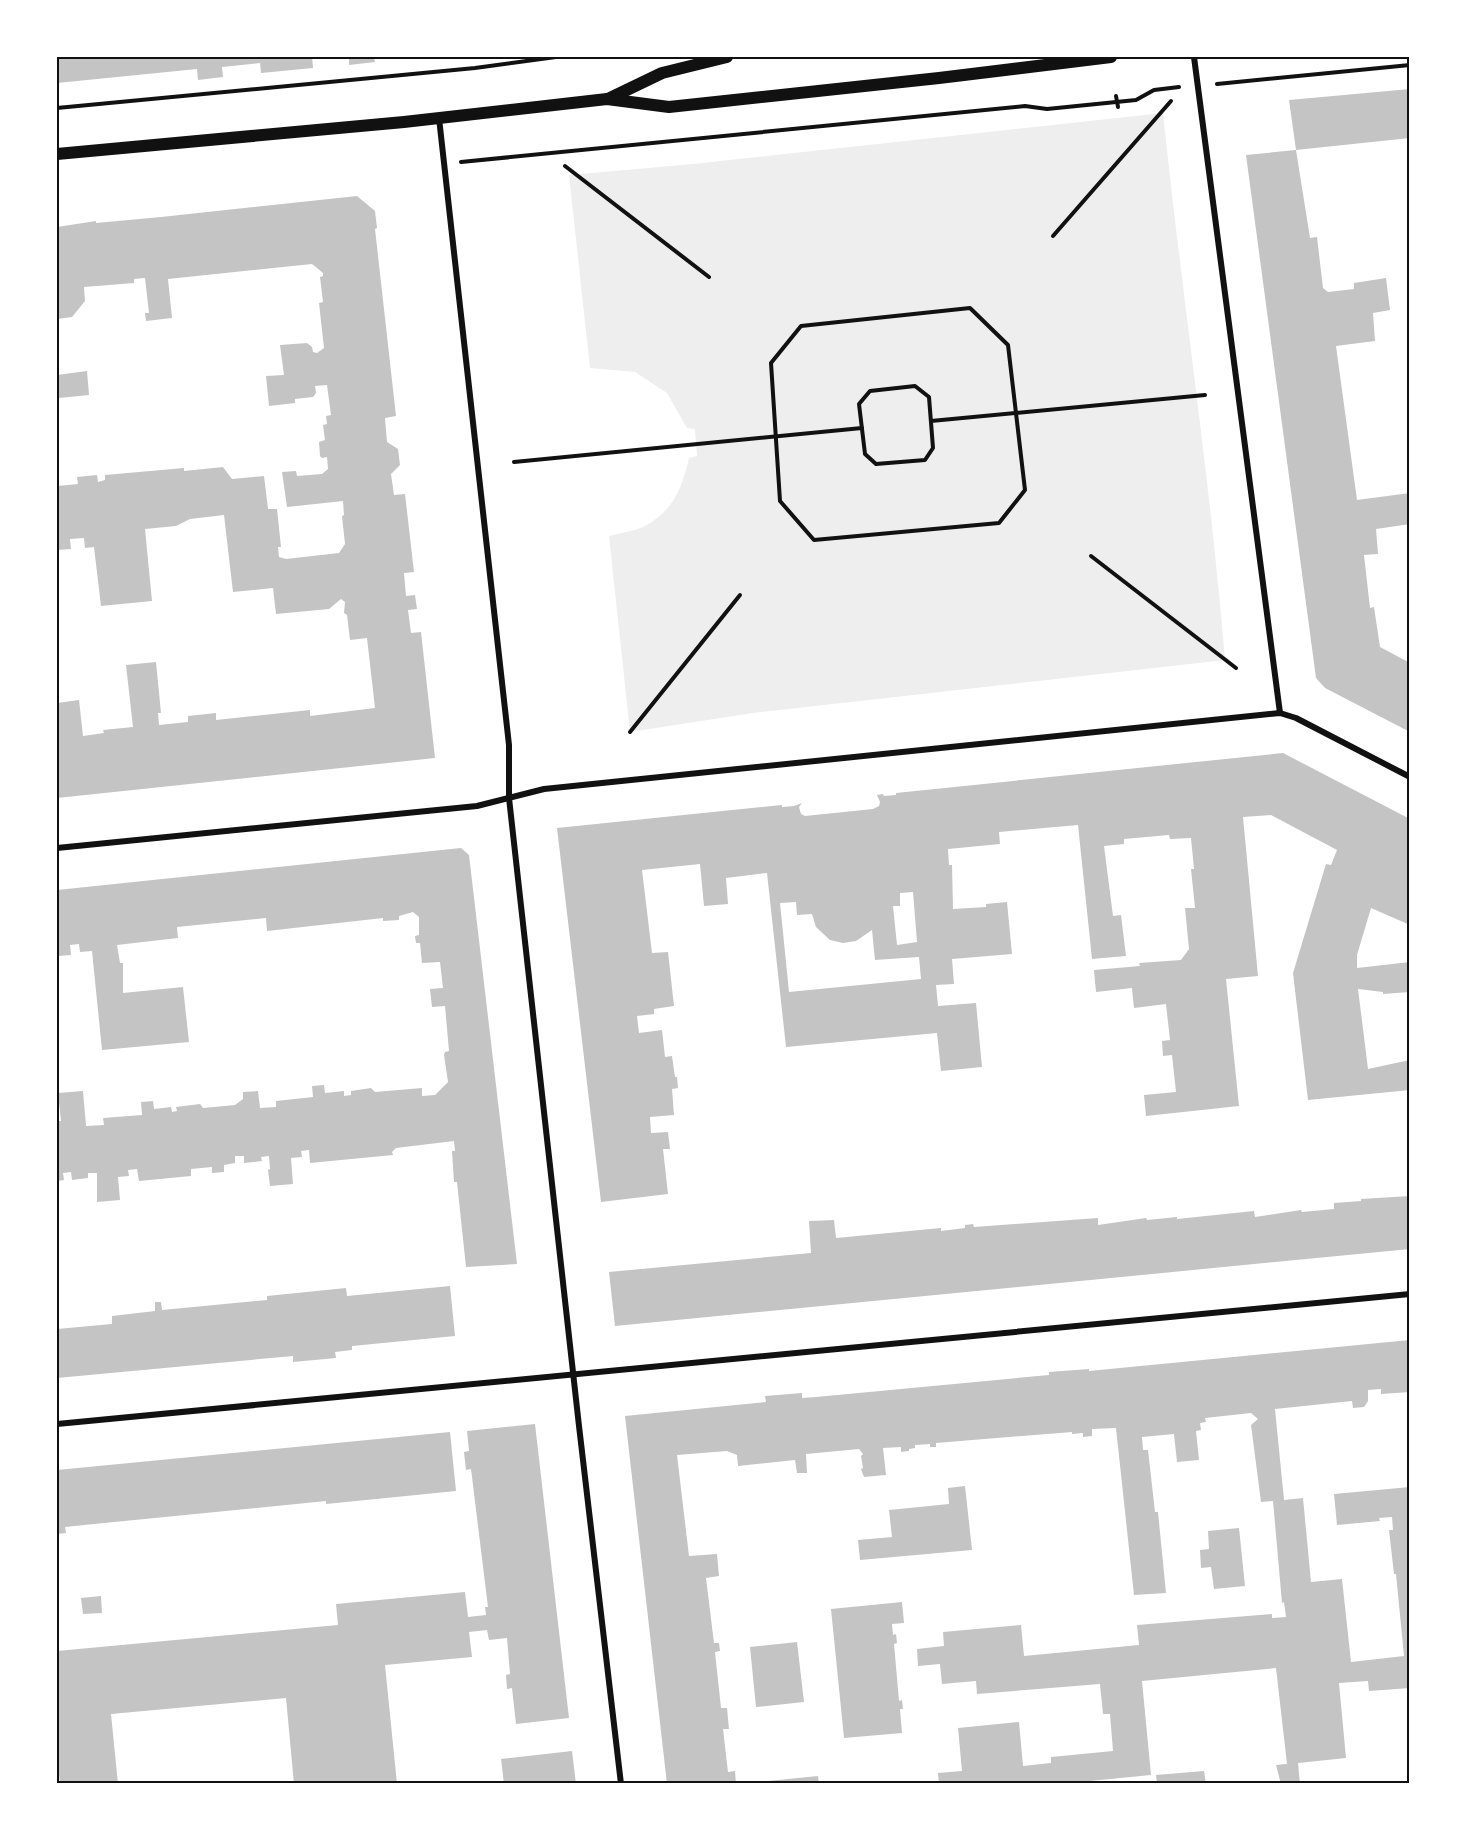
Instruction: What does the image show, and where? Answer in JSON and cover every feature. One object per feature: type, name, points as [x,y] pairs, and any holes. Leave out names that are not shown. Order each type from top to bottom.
[{"type":"main road","points":[[607,99],[662,73],[727,57]]},
{"type":"main road","points":[[57,154],[439,118],[607,99],[669,107],[1111,57]]},
{"type":"street","points":[[1194,57],[1280,712]]},
{"type":"street","points":[[439,118],[508,733],[509,798],[621,1784]]},
{"type":"street","points":[[57,848],[477,806],[544,789],[1280,712],[1410,777]]},
{"type":"street","points":[[57,1424],[1410,1294]]},
{"type":"path","points":[[57,108],[475,68],[556,57]]},
{"type":"path","points":[[1214,84],[1410,65]]},
{"type":"path","points":[[459,162],[1025,106],[1047,110],[1118,105],[1136,100],[1154,90],[1181,87]]},
{"type":"path","points":[[1116,96],[1118,105]]},
{"type":"path","points":[[1053,236],[1171,101]]},
{"type":"path","points":[[565,166],[709,277]]},
{"type":"path","points":[[970,308],[1008,345],[1016,413],[1025,490],[999,523],[814,540],[780,501],[771,363],[801,326],[970,308]]},
{"type":"path","points":[[915,386],[929,397],[931,421],[933,448],[925,460],[876,464],[865,454],[859,404],[870,391],[915,386]]},
{"type":"path","points":[[931,421],[1205,395]]},
{"type":"path","points":[[514,462],[862,428]]},
{"type":"path","points":[[1091,556],[1236,668]]},
{"type":"path","points":[[630,732],[740,596]]},
{"type":"shaded area","points":[[1163,113],[1212,523],[1225,660],[753,713],[630,732],[609,536],[645,526],[655,520],[670,505],[680,488],[689,458],[697,456],[695,429],[687,428],[667,393],[635,372],[590,368],[569,175],[693,164]]},
{"type":"building","points":[[57,57],[312,57],[313,68],[261,73],[260,63],[222,67],[223,77],[198,80],[197,69],[57,83]]},
{"type":"building","points":[[349,57],[374,57],[375,62],[349,65]]},
{"type":"building","points":[[1410,89],[1410,138],[1296,150],[1289,100]]},
{"type":"building","points":[[1296,150],[1310,238],[1317,237],[1323,288],[1328,292],[1354,289],[1354,283],[1386,278],[1390,310],[1373,313],[1375,341],[1336,346],[1357,500],[1410,493],[1410,524],[1376,529],[1378,554],[1364,555],[1370,608],[1374,607],[1380,647],[1410,663],[1410,732],[1325,688],[1316,678],[1246,155]]},
{"type":"building","points":[[357,196],[375,211],[377,228],[375,229],[396,416],[385,418],[387,442],[398,449],[400,465],[391,474],[394,495],[405,494],[414,572],[404,573],[406,596],[415,595],[417,609],[408,610],[411,633],[421,632],[435,758],[57,798],[57,703],[79,700],[83,736],[104,733],[103,730],[133,727],[126,665],[156,662],[161,713],[158,713],[159,725],[188,722],[188,716],[216,713],[216,720],[310,710],[310,716],[375,708],[367,638],[350,640],[347,615],[344,613],[345,602],[341,599],[329,609],[276,614],[273,588],[233,592],[224,515],[190,519],[176,526],[145,529],[152,601],[101,606],[94,547],[85,548],[84,538],[70,539],[71,549],[57,550],[57,486],[78,484],[77,477],[97,475],[98,482],[105,480],[105,475],[223,467],[232,479],[264,476],[268,509],[277,509],[281,547],[278,547],[279,557],[286,559],[339,553],[345,544],[343,501],[287,507],[282,472],[296,471],[297,476],[322,474],[328,469],[327,457],[320,456],[319,442],[325,440],[323,425],[327,424],[326,416],[331,415],[327,385],[315,386],[316,393],[313,397],[295,399],[295,403],[269,406],[266,376],[284,375],[280,345],[307,343],[312,347],[313,352],[317,353],[324,348],[319,303],[323,302],[320,277],[323,273],[312,264],[168,279],[172,318],[146,321],[145,313],[149,313],[145,278],[134,279],[134,283],[84,287],[85,301],[72,317],[57,319],[57,227],[96,221],[96,223],[161,217]]},
{"type":"building","points":[[87,371],[89,395],[59,398],[57,375]]},
{"type":"building","points":[[1283,753],[1410,819],[1410,925],[1371,908],[1357,955],[1357,968],[1410,962],[1410,992],[1383,994],[1383,992],[1358,989],[1368,1069],[1410,1060],[1410,1090],[1308,1100],[1293,973],[1326,864],[1331,865],[1337,850],[1271,815],[1243,817],[1258,976],[1226,979],[1239,1106],[1146,1116],[1144,1095],[1176,1092],[1172,1055],[1163,1056],[1162,1041],[1170,1040],[1166,1004],[1134,1008],[1132,988],[1096,992],[1094,970],[1140,966],[1139,963],[1181,960],[1189,949],[1185,908],[1195,908],[1191,838],[1170,839],[1169,835],[1124,839],[1124,844],[1104,846],[1113,916],[1121,915],[1126,956],[1092,959],[1078,825],[999,832],[1000,844],[948,849],[949,865],[952,865],[953,909],[986,907],[986,904],[1007,902],[1012,954],[952,959],[954,984],[936,985],[938,1006],[976,1003],[982,1067],[941,1071],[937,1033],[786,1047],[767,873],[726,878],[728,904],[704,906],[700,864],[642,870],[652,953],[668,952],[674,1006],[654,1009],[654,1014],[637,1016],[639,1033],[662,1030],[665,1057],[672,1056],[675,1077],[677,1077],[678,1088],[672,1089],[674,1115],[650,1117],[651,1133],[668,1132],[670,1149],[663,1149],[668,1194],[601,1202],[557,828],[782,805],[782,807],[794,806],[802,803],[799,807],[801,814],[805,816],[873,809],[879,806],[877,795],[896,795],[896,793]],"holes":[[[913,892],[917,942],[897,945],[893,906],[900,906],[900,893]],[[796,902],[797,915],[812,914],[816,927],[830,940],[843,943],[856,941],[872,930],[875,960],[919,957],[921,979],[789,992],[780,903]]]},
{"type":"building","points":[[461,848],[469,855],[517,1264],[466,1267],[457,1182],[454,1182],[452,1151],[455,1151],[454,1141],[396,1148],[392,1152],[393,1155],[310,1163],[309,1150],[301,1151],[302,1157],[291,1158],[293,1184],[270,1186],[269,1156],[261,1157],[262,1161],[244,1163],[244,1156],[235,1156],[235,1163],[224,1165],[224,1172],[212,1173],[212,1167],[191,1169],[191,1176],[139,1181],[137,1169],[128,1170],[129,1176],[118,1177],[120,1200],[97,1202],[97,1173],[88,1173],[88,1178],[72,1180],[71,1172],[63,1173],[64,1180],[57,1181],[57,1121],[61,1121],[58,1093],[83,1091],[86,1126],[104,1125],[103,1118],[142,1115],[141,1102],[153,1101],[154,1109],[171,1107],[172,1112],[177,1111],[176,1107],[200,1104],[203,1108],[235,1105],[243,1099],[243,1092],[258,1091],[260,1108],[276,1107],[276,1101],[313,1097],[312,1086],[324,1085],[325,1093],[344,1091],[344,1096],[351,1095],[351,1091],[371,1088],[375,1092],[422,1088],[422,1096],[435,1095],[448,1082],[444,1055],[449,1051],[445,1006],[432,1007],[430,989],[443,988],[440,962],[422,963],[420,943],[416,943],[415,936],[419,935],[419,917],[413,912],[399,916],[399,920],[383,921],[383,918],[267,931],[266,918],[177,927],[178,938],[117,945],[120,963],[123,963],[123,993],[183,987],[189,1042],[102,1050],[92,951],[80,952],[79,944],[70,945],[71,955],[58,956],[57,954],[57,890]]},
{"type":"building","points":[[1410,1196],[1410,1249],[615,1326],[609,1272],[811,1253],[809,1221],[834,1220],[836,1238],[941,1228],[941,1231],[965,1228],[965,1225],[973,1224],[974,1227],[1098,1218],[1098,1225],[1146,1218],[1147,1220],[1177,1217],[1177,1219],[1254,1211],[1255,1217],[1301,1210],[1302,1212],[1334,1209],[1334,1203],[1361,1201],[1361,1199]]},
{"type":"building","points":[[450,1286],[455,1336],[352,1346],[352,1350],[335,1352],[336,1358],[293,1362],[293,1356],[57,1378],[57,1329],[112,1324],[112,1316],[155,1311],[155,1302],[161,1302],[162,1310],[267,1300],[267,1296],[346,1288],[347,1296]]},
{"type":"building","points":[[1410,1340],[1410,1392],[1381,1394],[1381,1389],[1368,1390],[1368,1401],[1364,1407],[1353,1408],[1352,1401],[1275,1409],[1284,1500],[1303,1498],[1311,1582],[1342,1579],[1351,1662],[1404,1656],[1389,1530],[1393,1530],[1392,1517],[1379,1518],[1380,1521],[1337,1525],[1334,1494],[1410,1487],[1410,1688],[1369,1691],[1368,1681],[1339,1683],[1346,1758],[1298,1763],[1300,1784],[1281,1784],[1276,1765],[1287,1764],[1276,1668],[1142,1681],[1151,1775],[1059,1784],[939,1784],[938,1773],[962,1771],[958,1728],[1019,1722],[1023,1766],[1051,1763],[1051,1757],[1113,1751],[1110,1714],[1103,1714],[1100,1684],[977,1694],[976,1681],[942,1684],[940,1664],[918,1666],[917,1649],[944,1646],[943,1632],[1021,1625],[1024,1656],[1139,1645],[1137,1625],[1272,1614],[1272,1618],[1286,1617],[1284,1602],[1282,1603],[1273,1501],[1261,1502],[1251,1425],[1258,1419],[1251,1413],[1205,1418],[1206,1422],[1200,1423],[1201,1430],[1196,1431],[1199,1460],[1177,1462],[1174,1434],[1142,1437],[1143,1450],[1148,1450],[1155,1512],[1158,1512],[1166,1593],[1134,1595],[1116,1428],[1092,1429],[1092,1436],[1083,1437],[1083,1433],[1072,1434],[1072,1432],[936,1443],[936,1447],[930,1447],[930,1444],[915,1445],[915,1448],[909,1451],[901,1452],[901,1447],[883,1448],[886,1475],[864,1477],[861,1469],[863,1468],[861,1456],[863,1454],[859,1449],[806,1454],[807,1473],[797,1473],[795,1460],[738,1466],[737,1455],[727,1451],[677,1455],[689,1556],[717,1554],[719,1576],[706,1578],[714,1643],[719,1643],[720,1651],[715,1652],[721,1708],[727,1708],[729,1729],[723,1729],[728,1772],[735,1771],[736,1784],[667,1784],[625,1416],[766,1402],[765,1396],[802,1393],[802,1398],[816,1397],[1049,1375],[1049,1372],[1089,1369],[1089,1371]]},
{"type":"building","points":[[535,1424],[569,1718],[516,1724],[512,1688],[507,1689],[506,1675],[510,1674],[507,1638],[489,1640],[487,1630],[469,1632],[472,1657],[385,1665],[397,1784],[294,1784],[286,1698],[111,1714],[118,1784],[60,1784],[57,1757],[57,1651],[338,1625],[336,1604],[465,1592],[468,1617],[486,1615],[485,1607],[488,1607],[471,1469],[466,1470],[464,1452],[469,1451],[467,1431]]},
{"type":"building","points":[[450,1432],[456,1491],[326,1504],[326,1501],[65,1527],[66,1533],[57,1534],[57,1470]]},
{"type":"building","points":[[965,1486],[972,1550],[860,1560],[858,1540],[892,1537],[889,1510],[949,1504],[948,1488]]},
{"type":"building","points":[[1239,1528],[1245,1586],[1214,1589],[1211,1567],[1201,1568],[1200,1550],[1209,1549],[1208,1531]]},
{"type":"building","points":[[101,1596],[102,1613],[83,1614],[81,1598]]},
{"type":"building","points":[[902,1602],[904,1623],[892,1624],[893,1635],[896,1634],[897,1643],[894,1644],[899,1701],[902,1700],[903,1709],[900,1709],[902,1733],[844,1738],[831,1609]]},
{"type":"building","points":[[797,1642],[804,1702],[756,1707],[750,1647]]},
{"type":"building","points":[[572,1751],[576,1784],[504,1784],[501,1759]]},
{"type":"building","points":[[1204,1771],[1206,1784],[1157,1784],[1156,1775]]},
{"type":"building","points":[[818,1776],[819,1784],[768,1784],[768,1781]]}]
